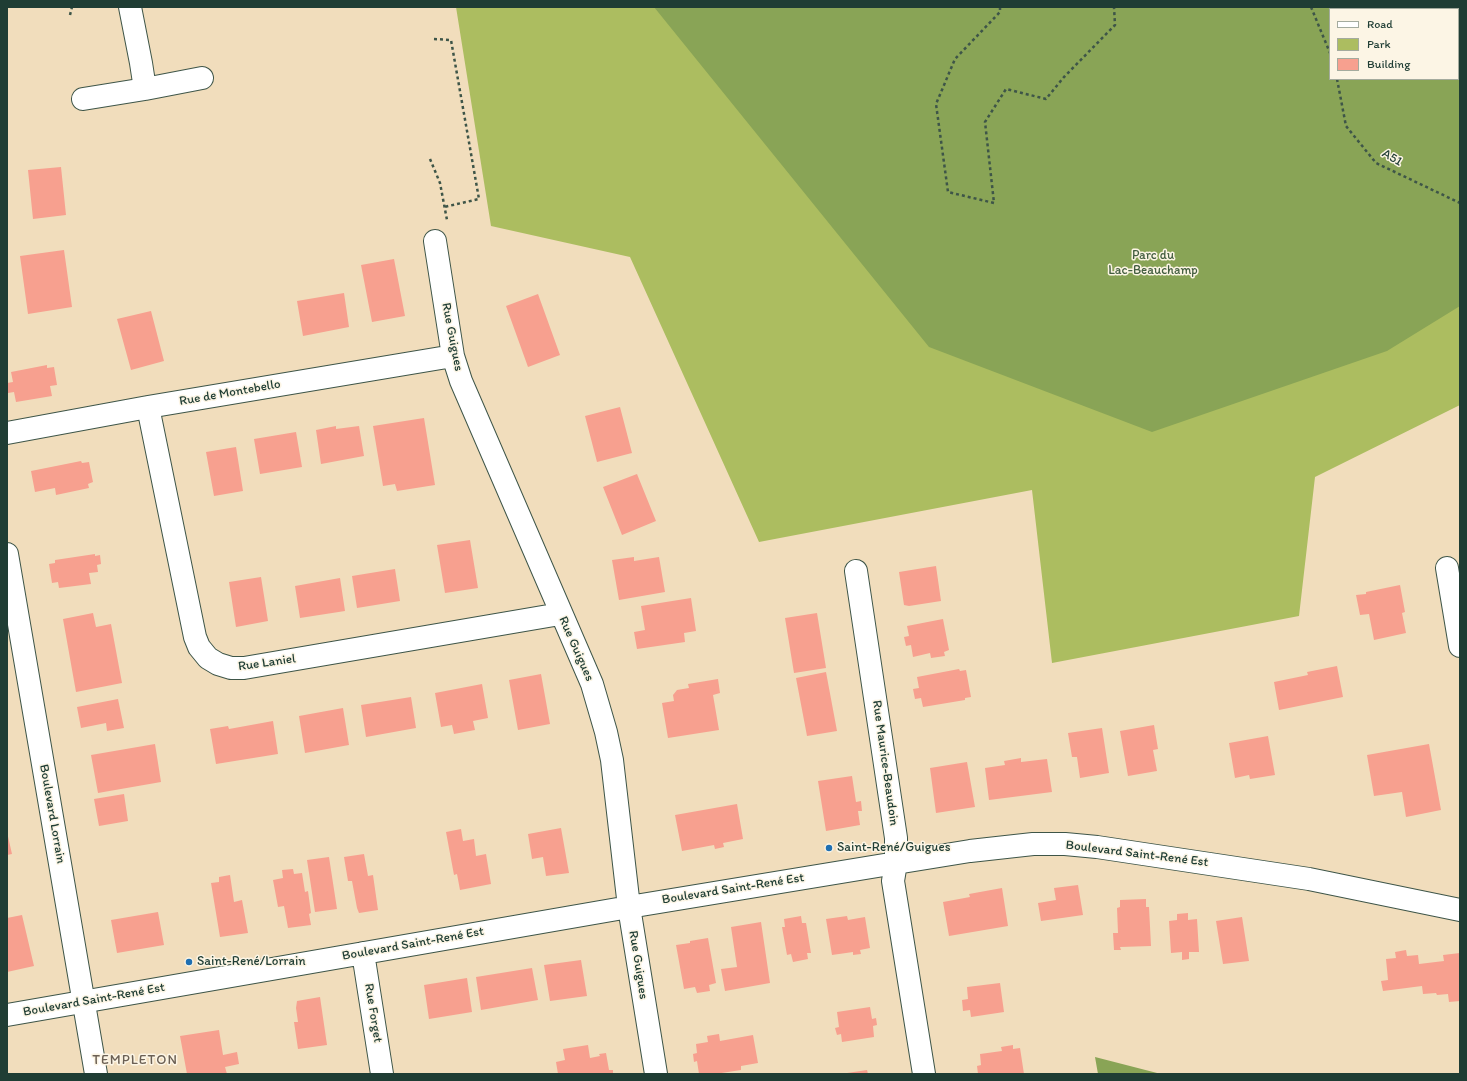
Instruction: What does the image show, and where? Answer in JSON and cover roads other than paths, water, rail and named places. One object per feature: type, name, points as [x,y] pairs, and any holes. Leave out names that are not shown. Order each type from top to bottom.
[{"type":"street","points":[[130,7],[145,89]]},
{"type":"street","points":[[83,99],[202,78]]},
{"type":"street","name":"Rue Guigues","points":[[435,241],[452,356],[461,381],[560,614],[592,684],[606,732],[612,760],[629,906],[656,1074]]},
{"type":"street","name":"Rue de Montebello","points":[[7,433],[148,407],[452,356]]},
{"type":"street","name":"Rue Laniel","points":[[148,407],[194,637],[199,647],[208,658],[218,664],[231,668],[244,668],[560,614]]},
{"type":"street","name":"Boulevard Lorrain","points":[[7,554],[96,1074]]},
{"type":"street","points":[[1447,568],[1460,646]]},
{"type":"street","name":"Rue Maurice-Beaudoin","points":[[856,571],[896,838],[896,863],[893,882],[924,1074]]},
{"type":"street","name":"Boulevard Saint-René Est","points":[[7,1015],[84,1003],[629,906],[970,851],[1033,844],[1065,844],[1129,851],[1309,879],[1460,910]]},
{"type":"street","name":"Rue Forget","points":[[363,953],[382,1074]]},
{"type":"place","name":"Saint-René/Guigues","points":[[829,848]]},
{"type":"place","name":"Saint-René/Lorrain","points":[[189,962]]},
{"type":"district","name":"TEMPLETON","points":[[135,1060]]},
{"type":"park label","name":"Parc du Lac-Beauchamp","points":[[1153,264]]}]
